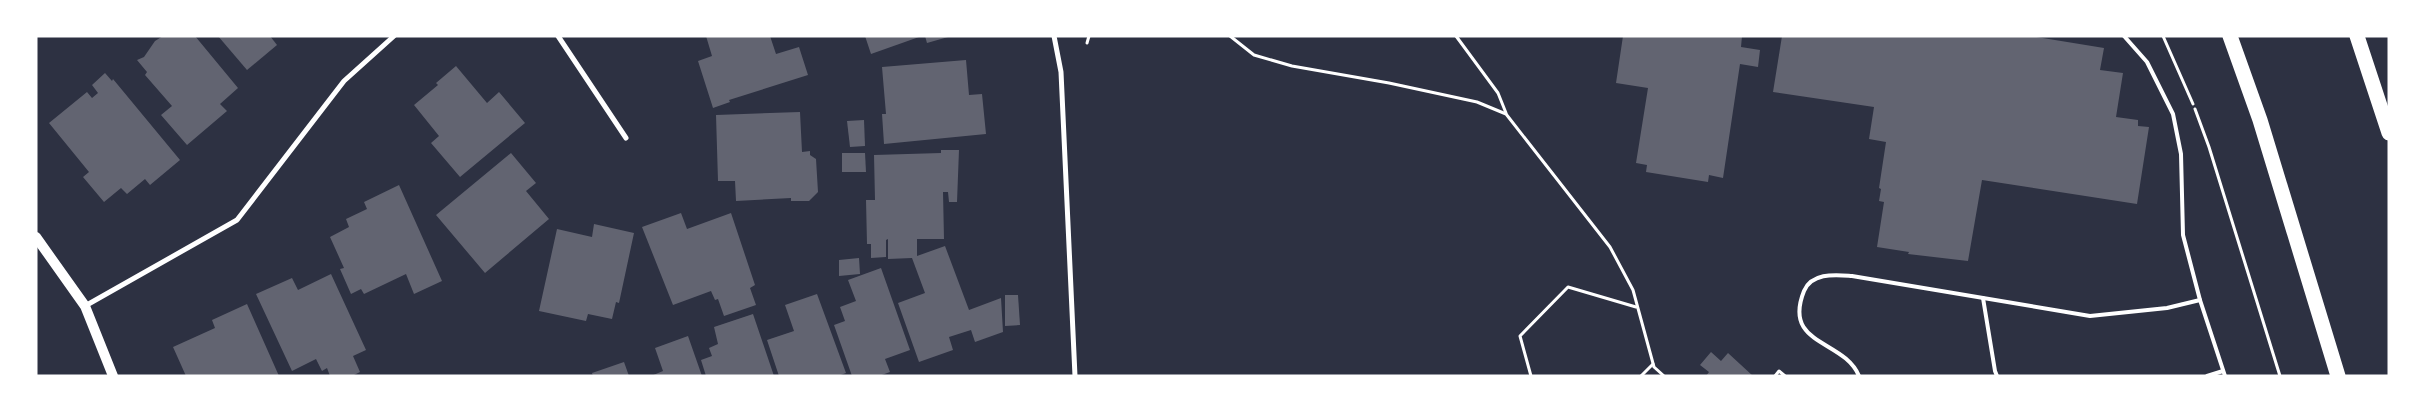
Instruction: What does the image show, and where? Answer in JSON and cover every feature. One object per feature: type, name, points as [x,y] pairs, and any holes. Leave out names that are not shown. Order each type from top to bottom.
[{"type":"highway","points":[[2230,36],[2260,120],[2338,376]]},
{"type":"highway","points":[[2357,36],[2389,133]]},
{"type":"main road","points":[[36,237],[85,306],[114,376]]},
{"type":"street","points":[[85,306],[237,220],[344,80],[394,36]]},
{"type":"street","points":[[558,36],[626,138]]},
{"type":"street","points":[[1054,36],[1061,72],[1075,376]]},
{"type":"lane","points":[[2124,36],[2147,62],[2173,114],[2181,154],[2183,235],[2200,300],[2225,376]]},
{"type":"lane","points":[[1859,376],[1854,365],[1832,348],[1810,337],[1800,319],[1800,300],[1806,285],[1824,275],[1852,276],[2090,316],[2167,308],[2200,300]]},
{"type":"lane","points":[[1983,298],[1994,371],[1998,376]]},
{"type":"lane","points":[[2207,376],[2223,371]]},
{"type":"path","points":[[1087,43],[1089,36]]},
{"type":"path","points":[[1230,36],[1254,55],[1292,66],[1389,83],[1477,102],[1506,114]]},
{"type":"path","points":[[1456,36],[1498,93],[1506,114],[1610,248],[1633,290],[1653,364],[1664,376]]},
{"type":"path","points":[[2163,36],[2187,86],[2209,147],[2280,376]]},
{"type":"path","points":[[1531,376],[1520,336],[1568,287],[1637,307]]},
{"type":"path","points":[[1641,376],[1653,364]]},
{"type":"path","points":[[1775,376],[1779,371],[1785,376]]},
{"type":"building","points":[[163,36],[195,36],[238,88],[220,104],[227,111],[187,145],[161,115],[172,106],[145,75],[147,72],[137,60],[144,57],[155,41]]},
{"type":"building","points":[[218,36],[270,36],[277,45],[247,70]]},
{"type":"building","points":[[706,36],[770,36],[776,54],[799,47],[808,75],[729,100],[730,102],[713,108],[698,61],[712,56]]},
{"type":"building","points":[[865,36],[919,36],[919,37],[871,54]]},
{"type":"building","points":[[925,36],[948,36],[948,37],[927,43]]},
{"type":"building","points":[[1623,36],[1742,36],[1741,47],[1760,50],[1758,67],[1740,64],[1723,178],[1709,175],[1708,182],[1646,172],[1647,165],[1636,163],[1648,88],[1616,83]]},
{"type":"building","points":[[1782,36],[2030,36],[2104,48],[2100,70],[2123,73],[2116,117],[2138,120],[2138,126],[2149,127],[2137,204],[1982,180],[1968,261],[1908,254],[1909,252],[1877,247],[1884,202],[1879,201],[1881,189],[1879,188],[1886,142],[1869,139],[1874,107],[1773,92]]},
{"type":"building","points":[[966,60],[969,95],[982,94],[986,134],[884,144],[882,114],[886,114],[882,67]]},
{"type":"building","points":[[456,66],[487,103],[499,92],[525,123],[460,177],[431,143],[439,136],[414,105],[438,85],[436,83]]},
{"type":"building","points":[[105,73],[112,81],[113,79],[180,160],[150,185],[145,179],[127,194],[121,188],[104,202],[83,177],[89,172],[49,123],[87,92],[92,98],[98,93],[92,85]]},
{"type":"building","points":[[800,112],[802,152],[810,151],[810,155],[816,159],[818,192],[809,201],[791,201],[791,198],[736,201],[735,181],[718,181],[716,115]]},
{"type":"building","points":[[864,120],[865,146],[850,147],[847,121]]},
{"type":"building","points":[[941,150],[959,150],[957,202],[949,202],[948,192],[943,192],[944,239],[917,239],[917,256],[945,246],[969,310],[1001,298],[1003,332],[975,342],[971,330],[949,337],[953,350],[919,362],[898,303],[925,293],[912,258],[888,259],[888,239],[886,240],[886,257],[871,258],[871,244],[867,244],[866,200],[875,200],[874,155],[941,153]]},
{"type":"building","points":[[511,153],[536,183],[526,191],[549,219],[485,273],[436,215]]},
{"type":"building","points":[[842,153],[865,153],[866,172],[842,172]]},
{"type":"building","points":[[399,185],[442,281],[414,294],[406,274],[364,294],[361,289],[351,294],[340,269],[344,268],[330,237],[349,227],[346,219],[367,209],[364,202]]},
{"type":"building","points":[[681,213],[687,229],[731,213],[755,285],[750,288],[756,305],[724,316],[718,299],[715,300],[711,291],[673,305],[642,227]]},
{"type":"building","points":[[594,224],[634,233],[619,303],[616,302],[612,319],[588,314],[586,321],[539,311],[557,229],[592,237]]},
{"type":"building","points":[[859,258],[860,274],[839,276],[839,260]]},
{"type":"building","points":[[881,268],[910,350],[885,359],[890,372],[879,376],[852,376],[834,325],[845,321],[840,307],[856,301],[848,280]]},
{"type":"building","points":[[331,274],[366,350],[353,356],[360,372],[352,376],[330,376],[327,368],[322,371],[316,359],[292,371],[256,294],[292,278],[298,290]]},
{"type":"building","points":[[817,294],[846,373],[838,376],[779,376],[767,340],[794,331],[785,305]]},
{"type":"building","points":[[1005,295],[1018,295],[1020,325],[1005,326]]},
{"type":"building","points":[[247,304],[279,376],[186,376],[173,347],[215,328],[212,320]]},
{"type":"building","points":[[753,314],[774,376],[706,376],[701,360],[712,356],[709,348],[718,344],[714,327]]},
{"type":"building","points":[[688,336],[702,376],[651,376],[663,371],[655,348]]},
{"type":"building","points":[[1711,352],[1721,361],[1728,353],[1753,376],[1706,376],[1709,372],[1700,365]]},
{"type":"building","points":[[624,362],[629,376],[593,376],[592,373]]}]
